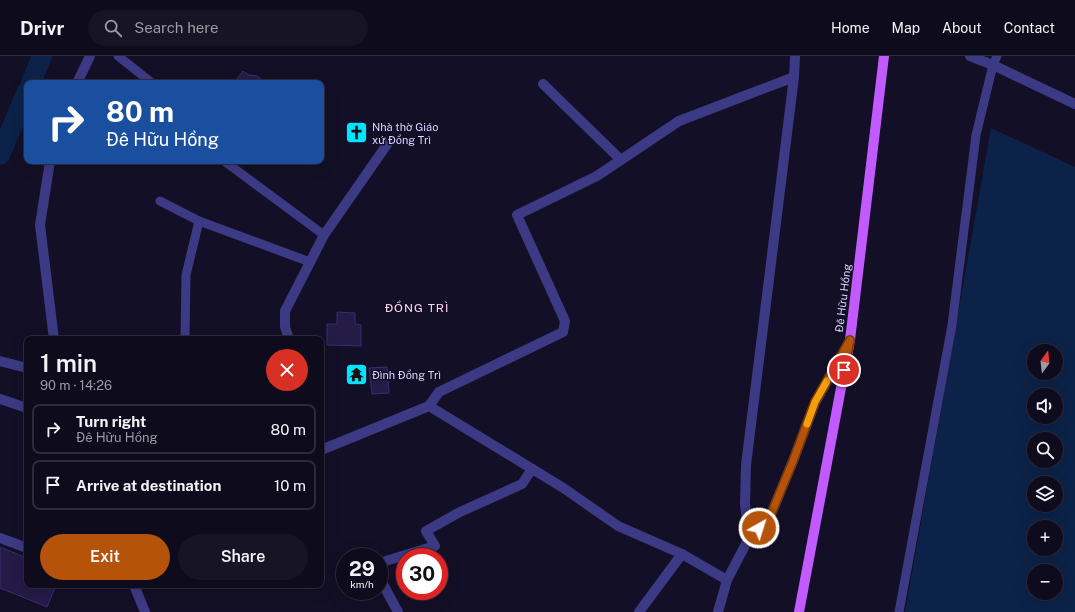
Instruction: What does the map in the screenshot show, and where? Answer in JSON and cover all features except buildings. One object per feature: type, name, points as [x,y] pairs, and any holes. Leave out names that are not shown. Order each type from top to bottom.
[{"type":"main road","name":"Đê Hữu Hồng","points":[[799,612],[850,340],[884,56]]},
{"type":"street","points":[[78,80],[90,56]]},
{"type":"street","points":[[749,538],[744,504],[746,465],[784,146],[794,77],[795,56]]},
{"type":"street","points":[[970,56],[995,60],[1075,104]]},
{"type":"street","points":[[324,447],[429,406],[439,392],[563,332],[565,321],[517,215],[597,176],[679,121],[794,77]]},
{"type":"street","points":[[543,84],[621,160]]},
{"type":"street","points":[[288,336],[285,327],[285,311],[310,262],[324,235],[388,143]]},
{"type":"street","points":[[50,164],[40,224],[54,336]]},
{"type":"street","points":[[718,612],[727,580],[749,538],[769,519],[815,402],[850,340]]},
{"type":"street","points":[[0,361],[24,367]]},
{"type":"street","points":[[0,399],[24,407]]},
{"type":"street","points":[[429,406],[565,489],[618,526],[682,554],[727,580]]},
{"type":"street","points":[[388,560],[435,546],[426,531],[460,512],[522,484],[532,469]]},
{"type":"street","points":[[0,538],[24,547]]},
{"type":"street","points":[[639,612],[682,554]]},
{"type":"street","points":[[134,588],[145,612]]},
{"type":"street","points":[[388,594],[398,612]]},
{"type":"lane","points":[[118,56],[148,80]]},
{"type":"lane","points":[[899,612],[952,326],[976,135],[995,60]]},
{"type":"lane","points":[[228,164],[324,235]]},
{"type":"lane","points":[[160,201],[199,221],[310,262]]},
{"type":"lane","points":[[185,336],[186,275],[199,221]]},
{"type":"water","points":[[991,128],[1075,167],[1075,612],[905,612]]},
{"type":"waterway","points":[[32,80],[42,56]]},
{"type":"waterway","points":[[0,155],[24,98]]},
{"type":"slow traffic","points":[[807,424],[815,402],[827,381]]},
{"type":"place","name":"Nhà thờ Giáo xứ Đồng Trì","points":[[356,133]]},
{"type":"place","name":"Đình Đồng Trì","points":[[357,375]]},
{"type":"district","name":"ĐỒNG TRÌ","points":[[417,308]]},
{"type":"route","points":[[759,528],[769,519],[815,402],[850,340],[844,370]]}]
